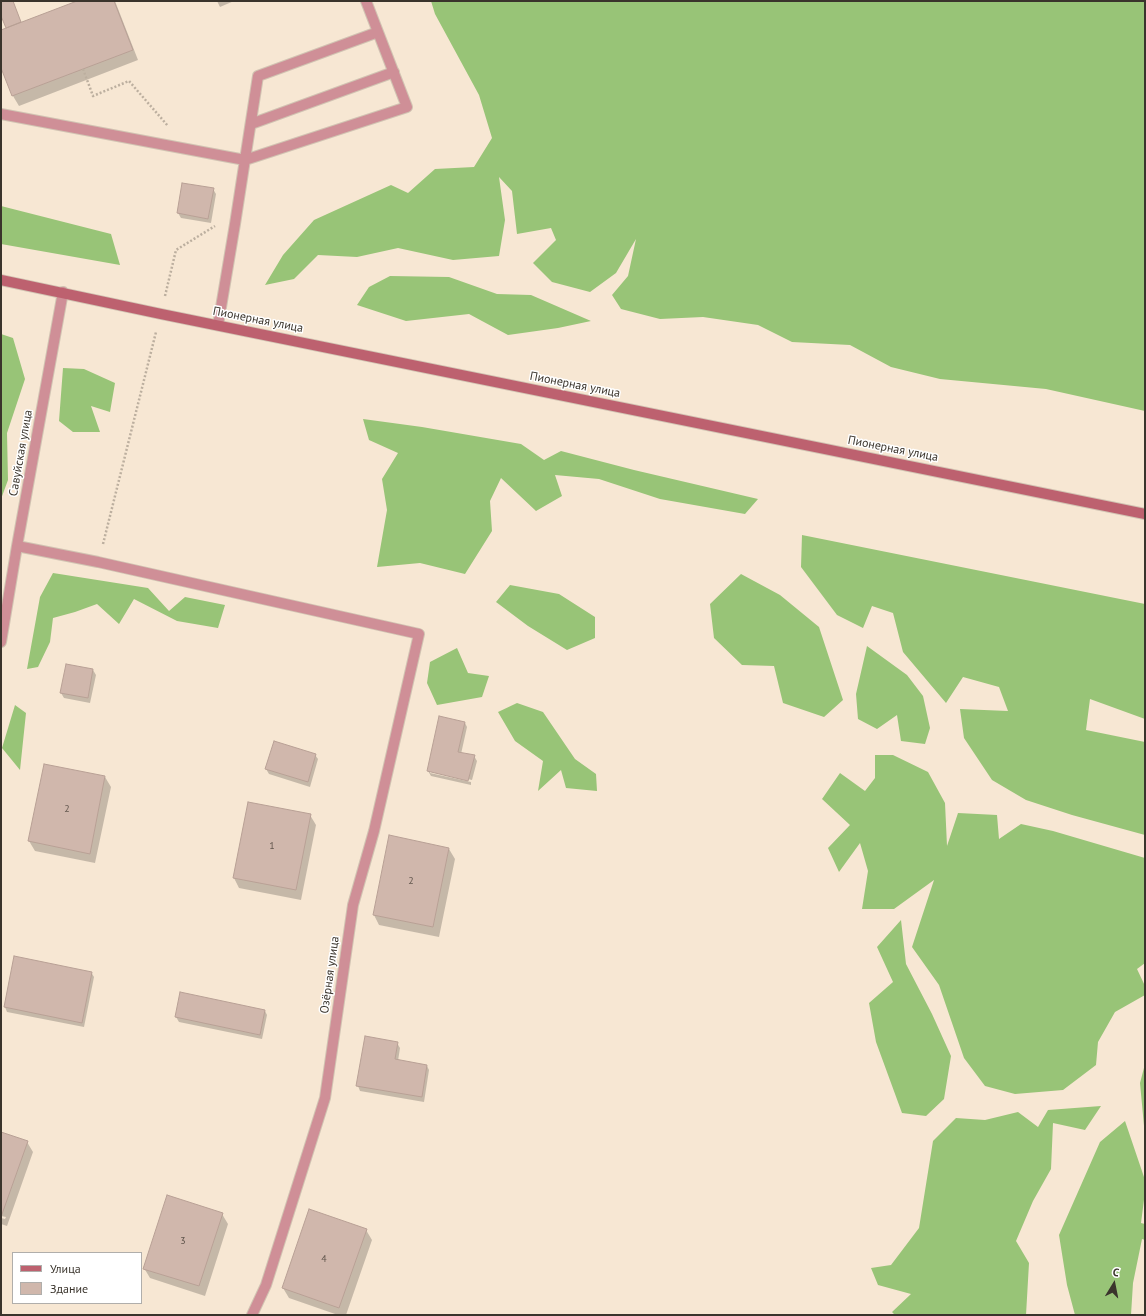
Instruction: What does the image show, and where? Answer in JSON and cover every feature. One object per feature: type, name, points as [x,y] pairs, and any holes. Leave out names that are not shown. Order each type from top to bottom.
[{"type":"main road","name":"Пионерная улица","points":[[1,280],[64,292],[161,314],[1145,514]]},
{"type":"street","points":[[1,114],[245,160],[407,107],[366,1]]},
{"type":"street","points":[[218,325],[258,76],[378,32]]},
{"type":"street","points":[[250,124],[394,72]]},
{"type":"street","name":"Савуйская улица","points":[[1,642],[17,546],[64,292]]},
{"type":"street","points":[[17,546],[98,562]]},
{"type":"street","name":"Озёрная улица","points":[[98,562],[419,634],[374,831],[353,905],[325,1098],[266,1285],[252,1315]]},
{"type":"path","points":[[83,69],[93,96],[129,81],[189,149]]},
{"type":"path","points":[[98,562],[176,250],[222,222]]},
{"type":"green space","points":[[431,1],[1145,1],[1145,411],[1046,389],[940,379],[891,367],[850,345],[792,342],[758,325],[703,317],[660,319],[621,309],[612,295],[628,276],[636,239],[616,273],[590,292],[552,282],[533,263],[556,240],[551,228],[517,234],[512,191],[499,177],[505,220],[499,256],[453,260],[398,248],[357,257],[318,255],[294,279],[265,285],[283,255],[314,220],[391,185],[408,193],[435,169],[474,167],[492,138],[479,95],[435,14]]},
{"type":"green space","points":[[1,206],[111,234],[120,265],[1,244]]},
{"type":"green space","points":[[390,276],[449,277],[497,294],[531,295],[591,321],[558,328],[508,335],[469,314],[406,321],[357,305],[369,287]]},
{"type":"green space","points":[[1,334],[13,338],[25,379],[7,433],[8,480],[1,499]]},
{"type":"green space","points":[[63,368],[84,369],[115,383],[110,412],[91,406],[100,432],[73,432],[59,421]]},
{"type":"green space","points":[[363,419],[422,427],[521,444],[544,460],[561,451],[758,499],[745,514],[660,499],[599,479],[555,475],[562,496],[536,511],[501,478],[490,501],[492,531],[465,574],[420,563],[377,567],[387,510],[382,479],[398,453],[369,440]]},
{"type":"green space","points":[[802,535],[1145,604],[1145,719],[1090,699],[1086,730],[1145,742],[1145,835],[1072,815],[1026,800],[992,780],[964,738],[960,709],[1008,711],[999,687],[963,677],[946,703],[903,652],[893,613],[872,606],[863,628],[837,615],[801,567]]},
{"type":"green space","points":[[53,573],[148,588],[169,611],[185,597],[225,605],[218,628],[177,621],[134,599],[119,624],[97,604],[53,618],[50,642],[38,667],[27,669],[40,597]]},
{"type":"green space","points":[[741,574],[780,595],[819,627],[843,700],[824,717],[783,703],[774,666],[742,665],[714,638],[710,604]]},
{"type":"green space","points":[[510,585],[559,594],[595,617],[595,638],[567,650],[528,626],[496,602]]},
{"type":"green space","points":[[867,646],[907,675],[923,696],[930,728],[925,744],[901,741],[897,715],[877,729],[858,719],[856,694]]},
{"type":"green space","points":[[457,648],[468,673],[489,676],[482,697],[437,705],[427,683],[430,662]]},
{"type":"green space","points":[[517,703],[543,712],[575,759],[596,774],[597,791],[566,788],[561,770],[538,791],[543,761],[515,741],[498,712]]},
{"type":"green space","points":[[15,705],[26,713],[20,770],[2,748]]},
{"type":"green space","points":[[875,755],[893,755],[928,772],[945,803],[947,846],[958,813],[997,815],[999,839],[1021,824],[1053,831],[1145,858],[1145,963],[1137,969],[1145,986],[1145,995],[1115,1012],[1098,1042],[1096,1065],[1063,1090],[1015,1094],[985,1086],[964,1058],[939,985],[912,947],[934,880],[894,909],[862,909],[868,871],[860,843],[839,872],[828,848],[850,825],[822,799],[840,773],[865,791],[875,778]]},
{"type":"green space","points":[[901,920],[906,964],[932,1014],[951,1056],[944,1099],[926,1116],[902,1113],[876,1042],[869,1003],[893,982],[877,947]]},
{"type":"green space","points":[[1145,1064],[1145,1129],[1140,1083]]},
{"type":"green space","points":[[1101,1106],[1085,1130],[1053,1123],[1051,1169],[1033,1201],[1016,1241],[1029,1263],[1026,1315],[895,1315],[892,1312],[911,1294],[878,1285],[871,1268],[891,1265],[919,1228],[933,1141],[956,1118],[985,1120],[1018,1112],[1038,1127],[1048,1110]]},
{"type":"green space","points":[[1125,1121],[1145,1180],[1141,1223],[1145,1224],[1145,1240],[1142,1239],[1133,1283],[1131,1315],[1075,1315],[1067,1285],[1059,1235],[1100,1142]]},
{"type":"building","points":[[1,1],[13,1],[21,22],[6,28],[1,16]]},
{"type":"building","points":[[77,1],[114,1],[133,50],[12,96],[1,68],[1,30]]},
{"type":"building","points":[[182,183],[214,188],[208,219],[177,213]]},
{"type":"building","points":[[66,664],[93,669],[88,698],[60,693]]},
{"type":"building","points":[[439,716],[465,722],[458,752],[475,755],[468,781],[427,771]]},
{"type":"building","points":[[274,741],[316,754],[308,782],[265,769]]},
{"type":"building","points":[[44,764],[105,776],[90,854],[28,841]]},
{"type":"building","points":[[248,802],[311,814],[296,890],[233,878]]},
{"type":"building","points":[[389,835],[449,848],[433,927],[373,915]]},
{"type":"building","points":[[14,956],[92,972],[82,1023],[4,1007]]},
{"type":"building","points":[[180,992],[265,1010],[260,1035],[175,1017]]},
{"type":"building","points":[[365,1036],[398,1042],[395,1059],[427,1065],[422,1097],[356,1086]]},
{"type":"building","points":[[1,1132],[28,1141],[1,1217]]},
{"type":"building","points":[[167,1195],[223,1213],[199,1286],[143,1269]]},
{"type":"building","points":[[309,1209],[367,1229],[339,1308],[282,1288]]}]
